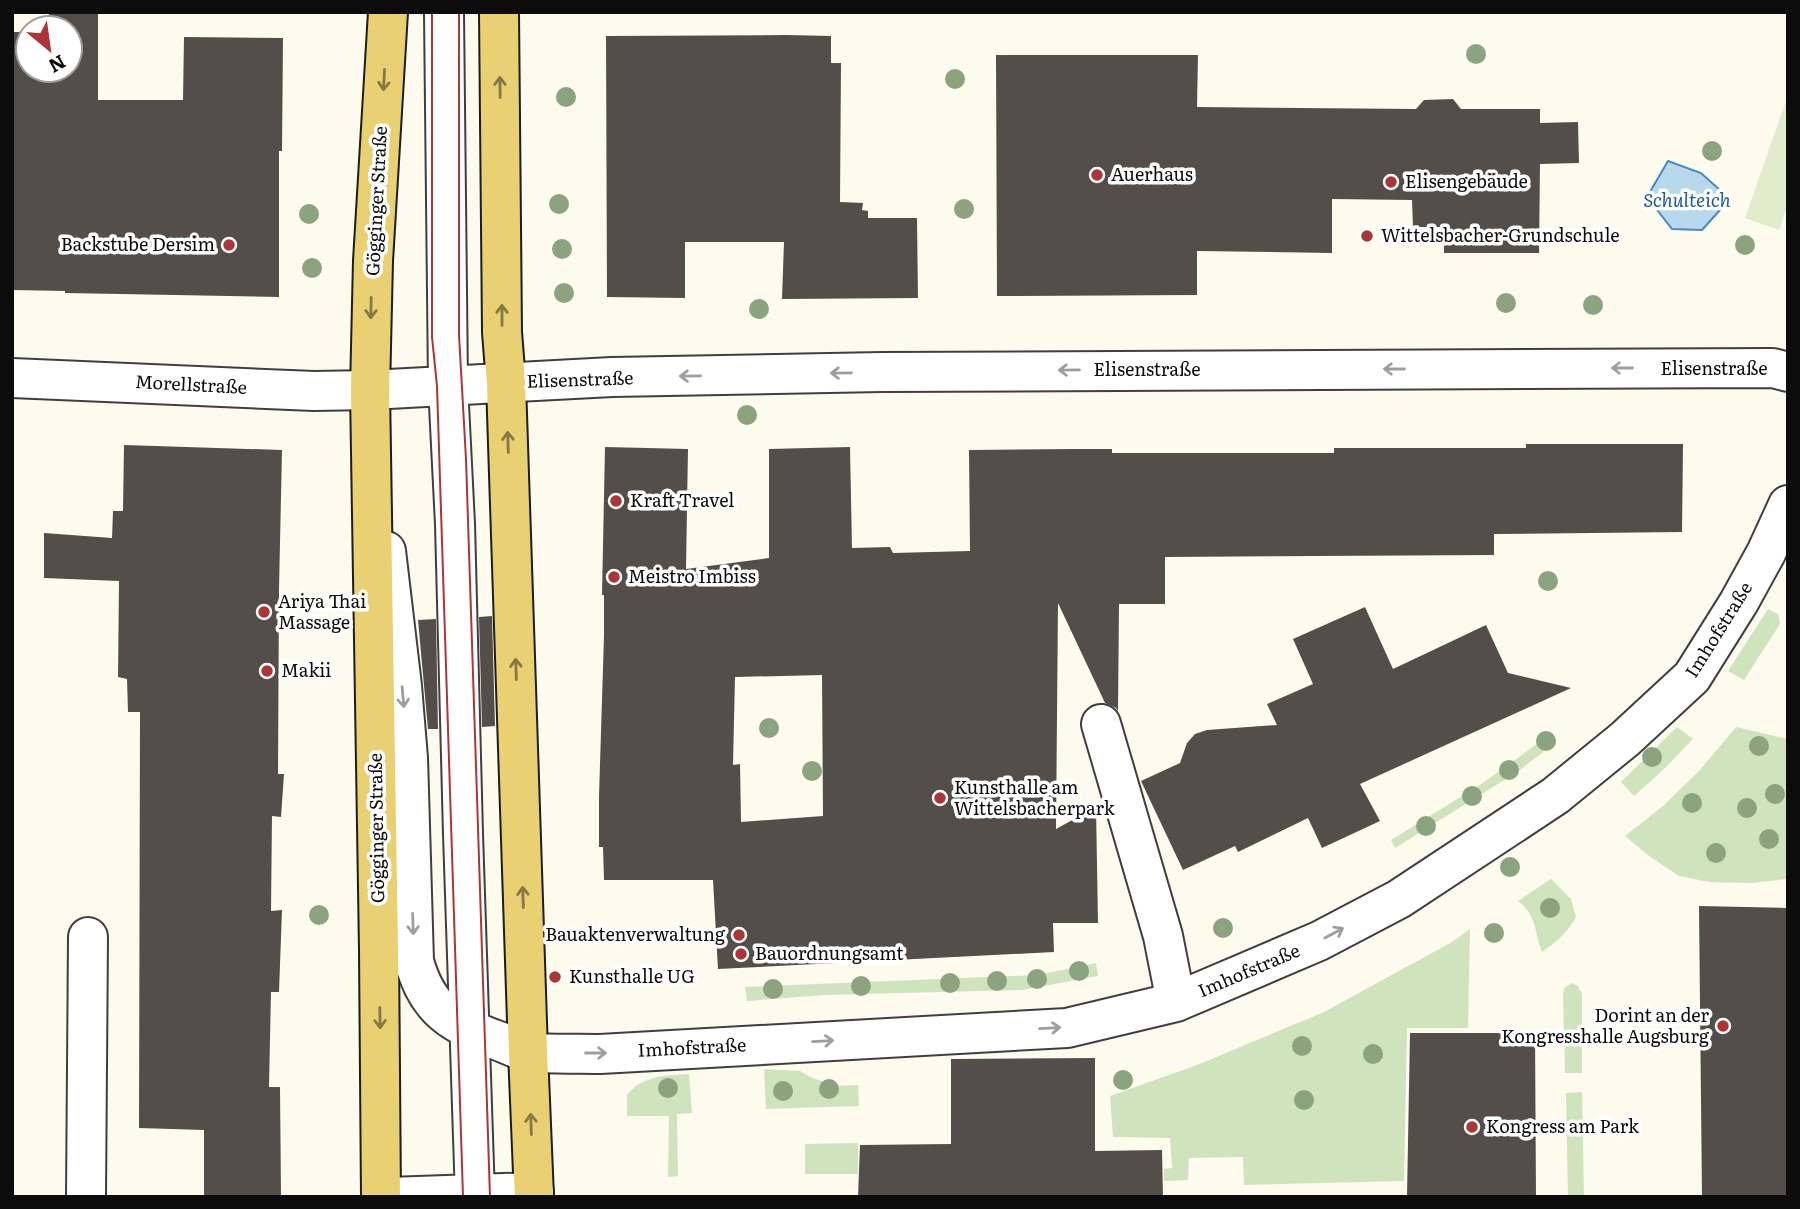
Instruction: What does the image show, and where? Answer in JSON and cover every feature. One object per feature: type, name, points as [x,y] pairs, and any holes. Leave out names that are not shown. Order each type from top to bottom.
[{"type":"main road","name":"Gögginger Straße","points":[[381,1197],[370,390],[373,261],[388,12]]},
{"type":"main road","points":[[499,12],[502,332],[506,383],[534,1195]]},
{"type":"street","points":[[444,12],[448,385],[455,523],[475,1196]]},
{"type":"street","name":"Elisenstraße","points":[[506,383],[600,378],[882,372],[1481,368],[1773,369],[1788,372]]},
{"type":"street","name":"Morellstraße","points":[[12,378],[314,391],[370,390]]},
{"type":"street","points":[[370,390],[506,383]]},
{"type":"street","name":"Gögginger Straße","points":[[372,459],[382,515],[404,710],[414,961],[419,981],[429,999],[469,1030],[528,1052]]},
{"type":"street","name":"Imhofstraße","points":[[528,1052],[600,1054],[1067,1028],[1176,1002],[1319,941],[1399,899],[1566,787],[1625,739],[1692,677],[1739,602],[1788,505]]},
{"type":"street","points":[[1101,724],[1163,936],[1176,1002]]},
{"type":"street","points":[[86,1197],[88,936]]},
{"type":"street","points":[[389,1197],[534,1195]]},
{"type":"green space","points":[[1788,95],[1788,204],[1779,230],[1745,218]]},
{"type":"green space","points":[[1768,609],[1778,614],[1780,624],[1744,680],[1728,671]]},
{"type":"green space","points":[[1677,727],[1693,739],[1634,796],[1621,782]]},
{"type":"green space","points":[[1736,727],[1788,739],[1788,879],[1752,883],[1709,882],[1679,876],[1625,836],[1663,806],[1700,770]]},
{"type":"green space","points":[[1549,735],[1555,743],[1517,772],[1395,848],[1391,840],[1483,783]]},
{"type":"green space","points":[[1551,879],[1571,899],[1576,917],[1561,936],[1542,952],[1532,918],[1518,901]]},
{"type":"green space","points":[[1470,929],[1468,1028],[1407,1028],[1404,1181],[1244,1185],[1243,1157],[1189,1158],[1188,1180],[1164,1181],[1164,1169],[1172,1168],[1170,1138],[1113,1137],[1110,1096],[1197,1065],[1324,1012],[1452,942]]},
{"type":"green space","points":[[1096,963],[1098,976],[1022,990],[825,995],[747,1001],[745,987],[1038,975]]},
{"type":"green space","points":[[1572,983],[1578,986],[1582,994],[1582,1073],[1565,1073],[1563,994],[1564,988]]},
{"type":"green space","points":[[764,1069],[800,1071],[836,1086],[858,1085],[859,1106],[766,1109]]},
{"type":"green space","points":[[689,1074],[692,1113],[677,1114],[678,1176],[668,1177],[669,1116],[627,1116],[627,1095],[647,1080]]},
{"type":"green space","points":[[1582,1092],[1584,1197],[1568,1197],[1566,1093]]},
{"type":"green space","points":[[858,1143],[858,1174],[805,1174],[805,1144]]},
{"type":"water","name":"Schulteich","points":[[1668,161],[1701,173],[1730,199],[1702,230],[1672,229],[1647,197]]},
{"type":"building","points":[[98,12],[98,100],[183,100],[184,37],[283,38],[282,151],[279,151],[279,297],[12,290],[12,32],[14,84],[84,84],[84,14],[49,14]]},
{"type":"building","points":[[606,36],[831,36],[831,63],[841,63],[840,202],[863,203],[862,210],[868,211],[868,218],[917,218],[918,298],[782,299],[784,242],[685,242],[685,298],[607,297]]},
{"type":"building","points":[[996,55],[1198,55],[1197,107],[1416,109],[1424,100],[1453,99],[1461,109],[1540,109],[1540,123],[1578,122],[1579,163],[1540,164],[1539,253],[1444,253],[1444,227],[1413,227],[1412,200],[1332,199],[1332,253],[1197,251],[1197,295],[997,296]]},
{"type":"building","points":[[1526,444],[1683,444],[1682,532],[1494,534],[1494,555],[1165,557],[1165,604],[1119,604],[1118,711],[1105,703],[1058,603],[1056,829],[1096,807],[1098,923],[1053,923],[1054,952],[718,969],[713,880],[604,880],[603,847],[599,847],[599,796],[604,636],[602,595],[605,447],[688,449],[686,569],[769,558],[769,449],[850,447],[852,548],[890,547],[893,553],[970,551],[969,450],[1112,449],[1112,453],[1334,453],[1334,448],[1526,448]],"holes":[[[822,675],[823,816],[741,822],[740,764],[733,765],[735,677]]]},
{"type":"building","points":[[124,445],[282,450],[278,774],[284,774],[281,817],[272,816],[271,911],[282,910],[279,992],[271,992],[269,1087],[280,1087],[281,1197],[204,1197],[204,1130],[139,1128],[140,712],[128,712],[127,679],[118,677],[119,581],[44,578],[44,533],[112,538],[113,511],[123,511]]},
{"type":"building","points":[[1365,607],[1393,669],[1486,625],[1508,673],[1571,688],[1360,784],[1380,821],[1322,848],[1308,818],[1238,852],[1235,846],[1183,870],[1141,781],[1180,763],[1187,743],[1195,734],[1207,730],[1277,725],[1267,704],[1313,684],[1293,639]]},
{"type":"building","points":[[492,616],[495,726],[482,727],[479,617]]},
{"type":"building","points":[[436,619],[438,729],[428,729],[418,620]]},
{"type":"building","points":[[1699,906],[1788,908],[1788,1197],[1702,1197]]},
{"type":"building","points":[[1410,1033],[1535,1033],[1536,1197],[1407,1197]]},
{"type":"building","points":[[1095,1058],[1095,1151],[1162,1150],[1163,1197],[858,1197],[860,1145],[951,1144],[951,1059]]},
{"type":"tram line","points":[[432,12],[432,337],[437,386],[463,1197]]},
{"type":"tram line","points":[[459,12],[459,335],[466,459],[490,1197]]},
{"type":"place","name":"Auerhaus","points":[[1097,175]]},
{"type":"place","name":"Elisengebäude","points":[[1391,182]]},
{"type":"place","name":"Wittelsbacher-Grundschule","points":[[1367,236]]},
{"type":"place","name":"Backstube Dersim","points":[[229,245]]},
{"type":"place","name":"Kraft Travel","points":[[616,501]]},
{"type":"place","name":"Meistro Imbiss","points":[[614,577]]},
{"type":"place","name":"Ariya Thai Massage","points":[[264,612]]},
{"type":"place","name":"Makii","points":[[267,671]]},
{"type":"place","name":"Kunsthalle am Wittelsbacherpark","points":[[940,798]]},
{"type":"place","name":"Bauaktenverwaltung","points":[[739,935]]},
{"type":"place","name":"Bauordnungsamt","points":[[741,954]]},
{"type":"place","name":"Kunsthalle UG","points":[[555,977]]},
{"type":"place","name":"Dorint an der Kongresshalle Augsburg","points":[[1723,1026]]},
{"type":"place","name":"Kongress am Park","points":[[1472,1127]]}]
